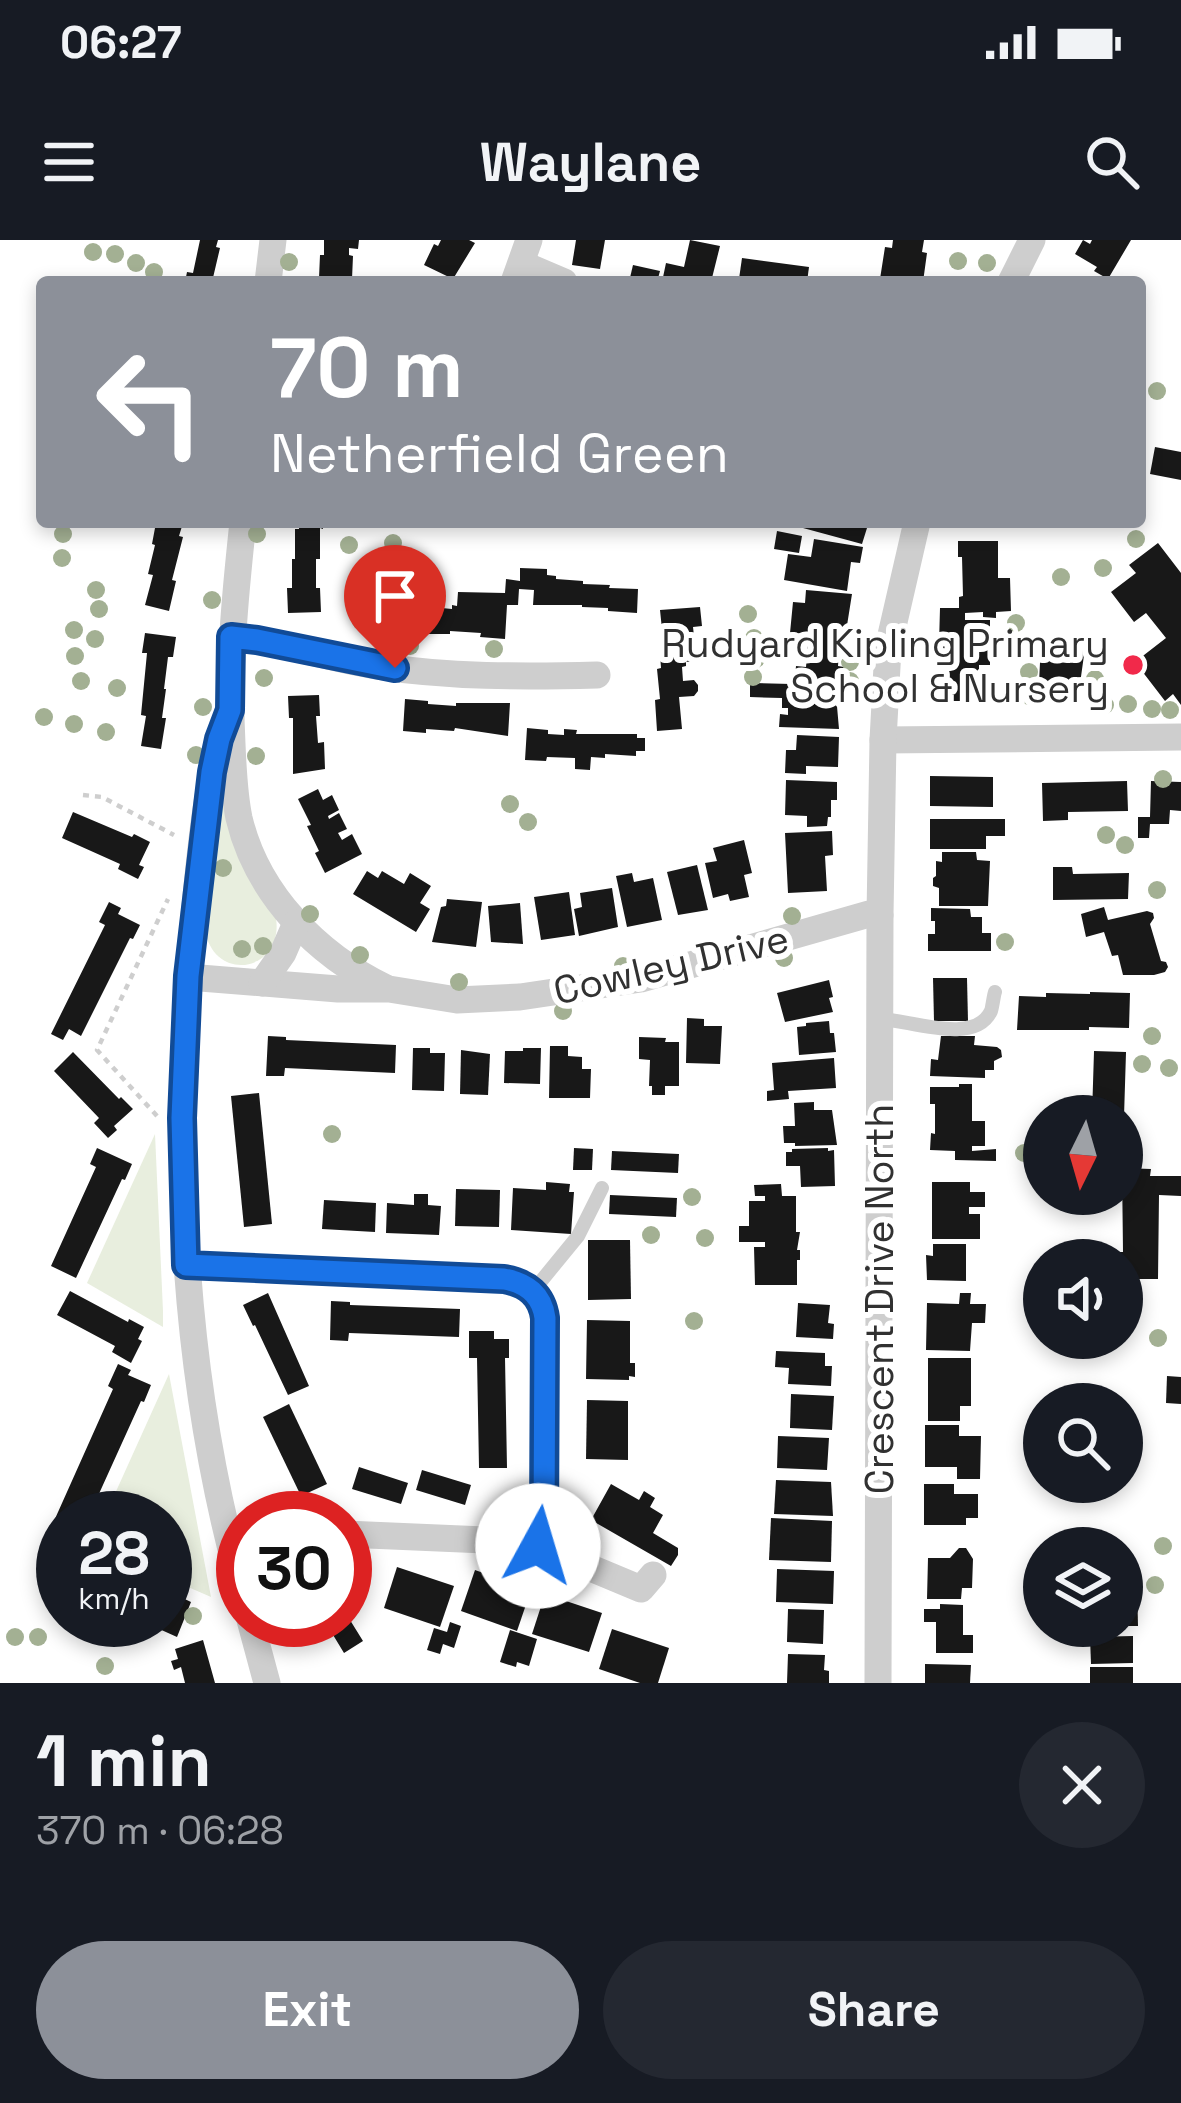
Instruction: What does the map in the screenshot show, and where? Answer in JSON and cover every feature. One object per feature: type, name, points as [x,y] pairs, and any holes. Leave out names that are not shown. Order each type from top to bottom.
[{"type":"street","points":[[269,276],[273,240]]},
{"type":"street","points":[[1014,276],[1032,240]]},
{"type":"street","points":[[521,262],[551,276]]},
{"type":"street","name":"Cowley Drive","points":[[242,528],[231,637],[230,710],[239,817],[262,874],[296,923],[347,967],[389,989]]},
{"type":"street","name":"Crescent Drive North","points":[[878,1683],[883,740],[888,648],[916,528]]},
{"type":"street","points":[[231,637],[422,671],[597,675]]},
{"type":"street","points":[[224,1491],[200,1396],[186,1265],[182,1118],[188,976],[212,772],[230,710]]},
{"type":"street","points":[[883,740],[1181,737]]},
{"type":"street","name":"Cowley Drive","points":[[188,976],[389,989],[458,1000],[520,997],[685,968],[869,914],[880,915]]},
{"type":"street","points":[[262,983],[296,923]]},
{"type":"street","points":[[186,1265],[504,1279],[533,1292],[545,1318],[544,1526],[538,1546]]},
{"type":"street","points":[[372,1535],[538,1546],[646,1593]]},
{"type":"street","points":[[257,1647],[267,1683]]},
{"type":"lane","points":[[880,1019],[964,1029],[985,1019],[995,992]]},
{"type":"lane","points":[[533,1292],[578,1236],[602,1188]]},
{"type":"path","points":[[83,795],[102,796],[179,838]]},
{"type":"path","points":[[157,1116],[97,1050],[160,910],[172,899]]},
{"type":"green space","points":[[222,788],[276,918],[270,950],[247,964],[221,958],[205,930]]},
{"type":"green space","points":[[155,1134],[163,1311],[163,1327],[87,1283]]},
{"type":"green space","points":[[169,1374],[191,1491],[116,1491]]},
{"type":"green space","points":[[192,1496],[211,1597],[192,1589]]},
{"type":"building","points":[[200,240],[218,240],[213,276],[186,276],[193,273]]},
{"type":"building","points":[[324,240],[359,240],[358,249],[349,248],[352,276],[319,276],[320,255],[324,255]]},
{"type":"building","points":[[441,240],[475,243],[455,276],[424,265],[434,244],[438,246]]},
{"type":"building","points":[[576,240],[605,240],[600,269],[572,265]]},
{"type":"building","points":[[690,240],[720,246],[712,276],[663,276],[666,263],[684,267]]},
{"type":"building","points":[[893,240],[924,240],[924,276],[880,276],[885,247],[892,248]]},
{"type":"building","points":[[1083,240],[1090,244],[1092,240],[1131,240],[1110,276],[1094,271],[1097,267],[1075,254]]},
{"type":"building","points":[[742,258],[809,267],[808,276],[739,276]]},
{"type":"building","points":[[633,265],[660,271],[659,276],[630,276]]},
{"type":"building","points":[[1155,447],[1181,452],[1181,480],[1150,474]]},
{"type":"building","points":[[155,528],[181,528],[169,611],[145,605],[153,575],[148,574]]},
{"type":"building","points":[[320,528],[316,588],[320,588],[321,612],[288,613],[287,588],[292,588],[295,529]]},
{"type":"building","points":[[803,528],[867,528],[862,544]]},
{"type":"building","points":[[777,531],[802,536],[799,553],[774,549]]},
{"type":"building","points":[[814,539],[863,547],[860,563],[851,562],[847,591],[784,580],[788,554],[811,557]]},
{"type":"building","points":[[958,541],[998,541],[998,578],[1010,578],[1011,611],[996,612],[996,618],[983,617],[983,612],[965,613],[965,620],[990,620],[990,665],[979,665],[979,701],[939,701],[942,653],[935,653],[935,644],[939,644],[940,608],[959,608],[963,596]]},
{"type":"building","points":[[1158,543],[1181,573],[1181,705],[1173,694],[1165,701],[1135,662],[1166,638],[1146,613],[1134,622],[1111,592],[1136,573],[1129,565]]},
{"type":"building","points":[[520,568],[547,569],[547,575],[556,579],[583,584],[638,589],[637,613],[582,605],[533,605],[534,590],[519,589],[518,605],[507,605],[505,639],[450,631],[397,634],[399,600],[452,609],[457,606],[458,592],[505,593],[506,579],[520,581]]},
{"type":"building","points":[[806,590],[852,594],[845,638],[840,637],[842,684],[795,677],[796,666],[806,667],[809,634],[790,633],[793,602],[805,603]]},
{"type":"building","points":[[700,607],[702,626],[693,627],[694,636],[683,637],[693,640],[695,661],[682,667],[683,681],[694,680],[698,691],[679,697],[682,729],[657,731],[657,669],[661,668],[659,640],[663,639],[660,610]]},
{"type":"building","points":[[145,633],[176,637],[173,657],[168,657],[161,749],[141,746],[146,716],[141,715]]},
{"type":"building","points":[[1041,642],[1085,648],[1079,691],[1039,683]]},
{"type":"building","points":[[750,683],[791,684],[791,694],[836,695],[839,729],[779,727],[780,714],[788,715],[782,698],[750,697]]},
{"type":"building","points":[[319,695],[318,743],[324,742],[325,769],[293,774],[288,696]]},
{"type":"building","points":[[405,699],[456,706],[510,703],[508,736],[455,728],[403,731]]},
{"type":"building","points":[[527,728],[564,735],[564,729],[577,730],[576,734],[637,734],[645,738],[645,751],[636,751],[636,756],[591,757],[590,770],[575,769],[575,758],[525,760]]},
{"type":"building","points":[[797,735],[839,737],[838,767],[806,766],[806,774],[785,773],[786,750],[796,750]]},
{"type":"building","points":[[930,776],[993,777],[993,807],[930,806]]},
{"type":"building","points":[[786,780],[837,782],[837,800],[831,800],[827,826],[807,827],[807,816],[785,815]]},
{"type":"building","points":[[1127,781],[1128,811],[1068,812],[1068,820],[1043,821],[1042,783]]},
{"type":"building","points":[[1151,781],[1181,782],[1181,811],[1170,810],[1169,824],[1150,824],[1149,838],[1138,838],[1138,817],[1150,817]]},
{"type":"building","points":[[318,789],[323,800],[332,795],[339,810],[328,816],[339,813],[347,829],[338,833],[342,840],[352,834],[362,854],[325,873],[298,799]]},
{"type":"building","points":[[73,812],[150,842],[138,879],[118,869],[120,864],[62,838]]},
{"type":"building","points":[[930,819],[1005,819],[1005,836],[986,836],[986,849],[930,849]]},
{"type":"building","points":[[832,831],[833,855],[825,856],[827,891],[788,893],[785,833]]},
{"type":"building","points":[[744,840],[752,873],[744,875],[749,897],[713,898],[705,863],[717,861],[713,848]]},
{"type":"building","points":[[942,852],[976,852],[977,860],[990,861],[988,906],[939,906],[939,888],[933,886],[933,878]]},
{"type":"building","points":[[697,865],[708,910],[678,915],[667,872]]},
{"type":"building","points":[[1053,867],[1072,867],[1073,874],[1129,873],[1128,899],[1053,900]]},
{"type":"building","points":[[367,871],[378,878],[382,871],[404,884],[410,873],[431,886],[420,903],[430,909],[416,932],[353,894]]},
{"type":"building","points":[[632,873],[634,882],[653,878],[662,920],[627,927],[616,876]]},
{"type":"building","points":[[612,888],[618,927],[579,936],[574,909],[582,907],[580,893]]},
{"type":"building","points":[[569,892],[575,935],[541,940],[534,897]]},
{"type":"building","points":[[447,899],[482,902],[476,947],[432,942]]},
{"type":"building","points":[[109,902],[121,908],[118,914],[140,925],[81,1036],[69,1029],[63,1040],[51,1034],[105,925],[99,922]]},
{"type":"building","points":[[520,903],[523,944],[491,942],[488,906]]},
{"type":"building","points":[[1104,907],[1108,920],[1153,913],[1150,924],[1161,961],[1168,967],[1165,972],[1123,975],[1104,932],[1086,937],[1081,914]]},
{"type":"building","points":[[931,908],[970,909],[971,917],[982,917],[982,933],[991,933],[991,951],[928,951],[928,934],[935,934]]},
{"type":"building","points":[[933,978],[967,978],[968,1021],[934,1021]]},
{"type":"building","points":[[829,980],[833,1012],[785,1022],[777,993]]},
{"type":"building","points":[[1130,993],[1129,1028],[1017,1030],[1019,996]]},
{"type":"building","points":[[687,1018],[704,1019],[704,1026],[722,1026],[720,1064],[686,1063]]},
{"type":"building","points":[[829,1021],[836,1052],[799,1055],[797,1027]]},
{"type":"building","points":[[268,1036],[396,1045],[395,1073],[285,1068],[284,1076],[266,1076]]},
{"type":"building","points":[[941,1036],[975,1036],[974,1045],[997,1047],[1002,1057],[994,1061],[994,1070],[985,1070],[985,1078],[930,1076]]},
{"type":"building","points":[[639,1037],[679,1042],[679,1086],[665,1086],[665,1095],[652,1095],[650,1060],[639,1059]]},
{"type":"building","points":[[550,1046],[568,1046],[568,1056],[582,1057],[582,1069],[591,1069],[590,1098],[549,1098]]},
{"type":"building","points":[[413,1048],[445,1053],[444,1091],[412,1090]]},
{"type":"building","points":[[541,1048],[540,1084],[504,1083],[505,1051]]},
{"type":"building","points":[[461,1050],[490,1054],[488,1095],[460,1094]]},
{"type":"building","points":[[1094,1051],[1126,1052],[1125,1095],[1093,1095]]},
{"type":"building","points":[[73,1052],[133,1109],[108,1138],[94,1123],[99,1118],[54,1071]]},
{"type":"building","points":[[834,1058],[836,1088],[788,1091],[789,1099],[767,1101],[767,1091],[774,1090],[772,1063]]},
{"type":"building","points":[[972,1084],[972,1121],[985,1121],[985,1146],[972,1146],[972,1151],[996,1149],[996,1161],[955,1160],[955,1151],[930,1150],[935,1104],[930,1104],[930,1087]]},
{"type":"building","points":[[259,1093],[272,1224],[244,1227],[231,1096]]},
{"type":"building","points":[[814,1102],[814,1110],[832,1110],[837,1145],[784,1143],[783,1126],[795,1126],[794,1103]]},
{"type":"building","points":[[97,1148],[132,1164],[76,1278],[51,1266],[96,1167],[90,1164]]},
{"type":"building","points":[[574,1148],[593,1149],[592,1170],[573,1170]]},
{"type":"building","points":[[834,1150],[835,1186],[801,1187],[800,1166],[786,1166],[786,1152]]},
{"type":"building","points":[[612,1151],[679,1154],[678,1173],[611,1170]]},
{"type":"building","points":[[1143,1169],[1151,1169],[1150,1176],[1181,1176],[1181,1196],[1159,1195],[1158,1279],[1143,1279],[1143,1239],[1123,1239],[1123,1215],[1143,1215]]},
{"type":"building","points":[[546,1182],[570,1184],[569,1192],[574,1192],[571,1234],[511,1230],[513,1188],[546,1190]]},
{"type":"building","points":[[932,1182],[970,1182],[970,1192],[985,1192],[985,1207],[969,1207],[969,1214],[980,1214],[980,1239],[932,1239]]},
{"type":"building","points":[[781,1184],[782,1196],[796,1196],[797,1285],[755,1285],[754,1247],[765,1247],[765,1242],[739,1242],[739,1226],[749,1226],[749,1201],[765,1201],[765,1196],[755,1196],[754,1185]]},
{"type":"building","points":[[456,1189],[500,1190],[499,1227],[455,1226]]},
{"type":"building","points":[[414,1194],[428,1194],[428,1205],[441,1206],[439,1235],[386,1233],[387,1203],[414,1205]]},
{"type":"building","points":[[610,1195],[677,1198],[676,1217],[609,1214]]},
{"type":"building","points":[[324,1200],[376,1203],[375,1232],[322,1229]]},
{"type":"building","points":[[588,1240],[630,1240],[631,1299],[588,1300]]},
{"type":"building","points":[[933,1244],[966,1244],[966,1281],[927,1280],[926,1255],[933,1256]]},
{"type":"building","points":[[70,1291],[144,1327],[131,1363],[112,1352],[115,1346],[57,1315]]},
{"type":"building","points":[[268,1293],[309,1386],[288,1395],[243,1305]]},
{"type":"building","points":[[960,1293],[971,1293],[970,1304],[986,1304],[985,1323],[972,1323],[970,1351],[926,1350],[927,1303],[959,1304]]},
{"type":"building","points":[[331,1301],[460,1309],[459,1337],[349,1333],[348,1341],[330,1340]]},
{"type":"building","points":[[798,1303],[830,1305],[833,1339],[796,1337]]},
{"type":"building","points":[[587,1320],[630,1321],[630,1363],[635,1363],[635,1377],[586,1379]]},
{"type":"building","points":[[469,1331],[494,1331],[494,1339],[509,1339],[509,1358],[505,1358],[507,1468],[479,1468],[477,1358],[469,1358]]},
{"type":"building","points":[[776,1351],[825,1353],[825,1366],[832,1366],[831,1386],[788,1384],[789,1368],[775,1367]]},
{"type":"building","points":[[928,1358],[971,1358],[971,1406],[960,1406],[960,1421],[928,1421]]},
{"type":"building","points":[[118,1364],[131,1370],[128,1375],[151,1385],[100,1491],[67,1491],[113,1389],[108,1386]]},
{"type":"building","points":[[1167,1376],[1181,1377],[1181,1404],[1166,1403]]},
{"type":"building","points":[[791,1394],[834,1396],[832,1430],[790,1428]]},
{"type":"building","points":[[587,1400],[628,1401],[628,1460],[586,1459]]},
{"type":"building","points":[[289,1404],[327,1484],[299,1491],[263,1417]]},
{"type":"building","points":[[925,1425],[959,1425],[959,1436],[981,1436],[980,1479],[957,1479],[957,1467],[925,1467]]},
{"type":"building","points":[[778,1436],[829,1438],[827,1470],[777,1468]]},
{"type":"building","points":[[359,1467],[408,1483],[401,1504],[372,1495],[372,1491],[352,1489]]},
{"type":"building","points":[[422,1470],[471,1485],[465,1505],[416,1490]]},
{"type":"building","points":[[776,1480],[831,1482],[833,1516],[774,1514]]},
{"type":"building","points":[[611,1484],[639,1500],[644,1491],[655,1498],[650,1507],[663,1515],[653,1533],[678,1548],[671,1566],[591,1520]]},
{"type":"building","points":[[924,1484],[954,1484],[954,1494],[978,1494],[978,1518],[966,1518],[966,1525],[924,1525]]},
{"type":"building","points":[[771,1518],[832,1521],[831,1562],[769,1560]]},
{"type":"building","points":[[959,1548],[966,1548],[973,1559],[972,1588],[962,1588],[961,1599],[927,1599],[928,1558],[950,1558]]},
{"type":"building","points":[[397,1567],[454,1586],[440,1627],[384,1608]]},
{"type":"building","points":[[777,1569],[834,1571],[833,1604],[776,1602]]},
{"type":"building","points":[[475,1570],[531,1590],[517,1631],[461,1611]]},
{"type":"building","points":[[545,1594],[602,1613],[589,1652],[532,1634]]},
{"type":"building","points":[[940,1604],[963,1605],[963,1635],[973,1635],[973,1653],[936,1653],[936,1622],[924,1622],[924,1609],[940,1609]]},
{"type":"building","points":[[788,1609],[824,1610],[823,1644],[787,1642]]},
{"type":"building","points":[[450,1622],[461,1626],[454,1648],[443,1644],[440,1654],[427,1650],[434,1628],[447,1632]]},
{"type":"building","points":[[612,1629],[669,1648],[658,1683],[640,1683],[599,1669]]},
{"type":"building","points":[[510,1630],[537,1639],[529,1666],[500,1662]]},
{"type":"building","points":[[203,1640],[215,1683],[185,1683],[181,1667],[174,1670],[175,1649]]},
{"type":"building","points":[[1090,1647],[1133,1647],[1133,1663],[1091,1664]]},
{"type":"building","points":[[788,1654],[825,1655],[829,1683],[787,1683]]},
{"type":"building","points":[[925,1664],[971,1665],[970,1683],[925,1683]]},
{"type":"building","points":[[1090,1667],[1133,1667],[1133,1683],[1090,1683]]},
{"type":"place","name":"Rudyard Kipling Primary School & Nursery","points":[[1133,665]]},
{"type":"route","points":[[395,668],[231,637],[230,710],[212,772],[188,976],[182,1118],[186,1265],[504,1279],[527,1287],[538,1297],[545,1318],[544,1526],[538,1546]]}]
